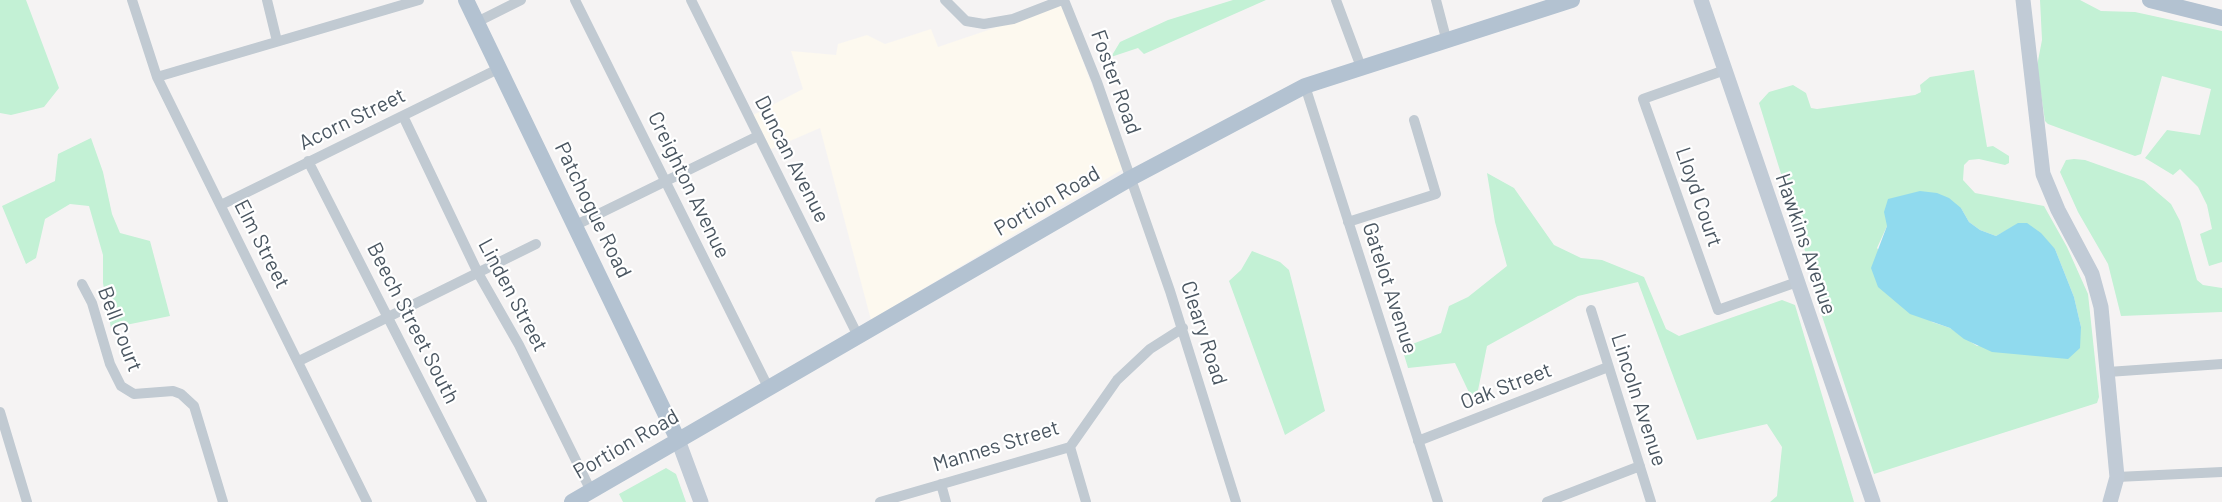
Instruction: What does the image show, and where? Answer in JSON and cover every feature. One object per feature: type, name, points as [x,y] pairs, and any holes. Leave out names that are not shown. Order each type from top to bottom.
[{"type":"main road","name":"Patchogue Road","points":[[466,0],[678,440]]},
{"type":"main road","name":"Portion Road","points":[[572,502],[1131,178],[1305,86],[1447,42],[1545,4],[1572,0]]},
{"type":"main road","points":[[2150,0],[2222,18]]},
{"type":"street","name":"Elm Street","points":[[132,0],[157,77],[367,502]]},
{"type":"street","points":[[267,0],[277,41]]},
{"type":"street","points":[[157,77],[419,0]]},
{"type":"street","points":[[477,22],[521,0]]},
{"type":"street","name":"Creighton Avenue","points":[[575,0],[768,387]]},
{"type":"street","name":"Duncan Avenue","points":[[691,0],[858,336]]},
{"type":"street","points":[[945,0],[966,21],[988,24],[1013,19],[1063,0]]},
{"type":"street","name":"Foster Road","points":[[1063,0],[1131,178]]},
{"type":"street","points":[[1336,0],[1361,67]]},
{"type":"street","points":[[1436,0],[1447,42]]},
{"type":"street","name":"Hawkins Avenue","points":[[1701,0],[1873,502]]},
{"type":"street","points":[[2023,0],[2043,174],[2058,210],[2092,274],[2101,307],[2117,477],[2110,502]]},
{"type":"street","name":"Acorn Street","points":[[221,205],[500,68]]},
{"type":"street","name":"Lloyd Court","points":[[1725,70],[1643,99],[1718,310],[1797,282]]},
{"type":"street","name":"Gatelot Avenue","points":[[1305,86],[1438,502]]},
{"type":"street","name":"Linden Street","points":[[403,116],[478,273],[519,345],[591,491]]},
{"type":"street","points":[[1348,222],[1436,194],[1413,120]]},
{"type":"street","points":[[576,225],[758,136]]},
{"type":"street","name":"Beech Street South","points":[[308,161],[482,502]]},
{"type":"street","name":"Cleary Road","points":[[1131,178],[1183,328],[1236,502]]},
{"type":"street","points":[[299,361],[536,244]]},
{"type":"street","name":"Bell Court","points":[[82,284],[92,303],[110,364],[120,386],[134,394],[173,391],[181,394],[194,406],[223,502]]},
{"type":"street","name":"Lincoln Avenue","points":[[1591,310],[1651,502]]},
{"type":"street","name":"Mannes Street","points":[[880,502],[1070,447],[1118,380],[1150,350],[1183,328]]},
{"type":"street","points":[[2108,372],[2222,364]]},
{"type":"street","name":"Oak Street","points":[[1418,441],[1608,367]]},
{"type":"street","points":[[0,412],[27,502]]},
{"type":"street","points":[[678,440],[701,502]]},
{"type":"street","points":[[1070,447],[1086,502]]},
{"type":"street","points":[[1547,502],[1640,466]]},
{"type":"street","points":[[2117,477],[2222,472]]},
{"type":"street","points":[[941,483],[946,502]]},
{"type":"shaded area","points":[[1062,5],[1123,169],[871,320],[820,128],[769,150],[753,115],[803,89],[791,51],[836,55],[838,44],[867,35],[885,44],[931,29],[938,47]]},
{"type":"green space","points":[[0,0],[26,0],[59,88],[44,107],[11,115],[0,113]]},
{"type":"green space","points":[[1233,0],[1266,0],[1144,54],[1138,48],[1111,57],[1120,42],[1168,20]]},
{"type":"green space","points":[[2040,0],[2080,0],[2101,11],[2135,12],[2222,31],[2222,262],[2209,266],[2200,234],[2212,229],[2207,205],[2198,187],[2180,169],[2173,175],[2145,158],[2167,130],[2200,135],[2211,89],[2162,76],[2141,154],[2135,156],[2048,124],[2045,121],[2037,66],[2042,40]]},
{"type":"green space","points":[[1974,70],[1987,147],[1993,146],[2009,156],[2009,163],[2005,165],[1979,159],[1969,160],[1964,165],[1963,180],[1975,193],[2044,206],[2067,247],[2088,294],[2099,397],[2097,403],[1874,474],[1820,310],[1814,280],[1759,103],[1769,92],[1793,85],[1806,93],[1811,108],[1817,109],[1915,95],[1921,92],[1920,85],[1930,77]],"holes":[[[1961,208],[1969,222],[1980,230],[1996,236],[2018,224],[2055,249],[2074,297],[2081,327],[1977,346],[1950,328],[1932,322],[1877,248],[1887,226]]]},
{"type":"green space","points":[[91,138],[103,172],[112,214],[120,233],[150,241],[170,316],[111,328],[103,283],[103,255],[89,206],[70,204],[45,219],[36,258],[26,264],[2,206],[55,181],[58,154]]},
{"type":"green space","points":[[2066,160],[2085,160],[2144,181],[2171,204],[2180,221],[2197,280],[2203,285],[2222,288],[2222,312],[2121,316],[2108,264],[2078,212],[2060,172]]},
{"type":"green space","points":[[1487,173],[1514,188],[1554,245],[1581,258],[1602,260],[1644,277],[1666,329],[1679,336],[1782,300],[1795,305],[1854,502],[1770,502],[1777,496],[1782,447],[1767,424],[1697,440],[1638,282],[1578,296],[1487,346],[1475,405],[1455,363],[1408,368],[1402,348],[1441,333],[1449,306],[1468,297],[1507,266],[1495,222]]},
{"type":"green space","points":[[1252,251],[1280,262],[1289,270],[1325,411],[1285,435],[1229,281],[1241,270]]},
{"type":"green space","points":[[666,468],[676,474],[686,502],[623,502],[619,494]]},
{"type":"water","points":[[1920,191],[1937,193],[1949,198],[1961,208],[1969,222],[1980,230],[1996,236],[2018,223],[2027,223],[2041,233],[2055,249],[2074,297],[2081,327],[2080,348],[2068,359],[1992,352],[1964,339],[1950,328],[1910,314],[1878,287],[1871,268],[1887,226],[1884,212],[1888,199]]}]
